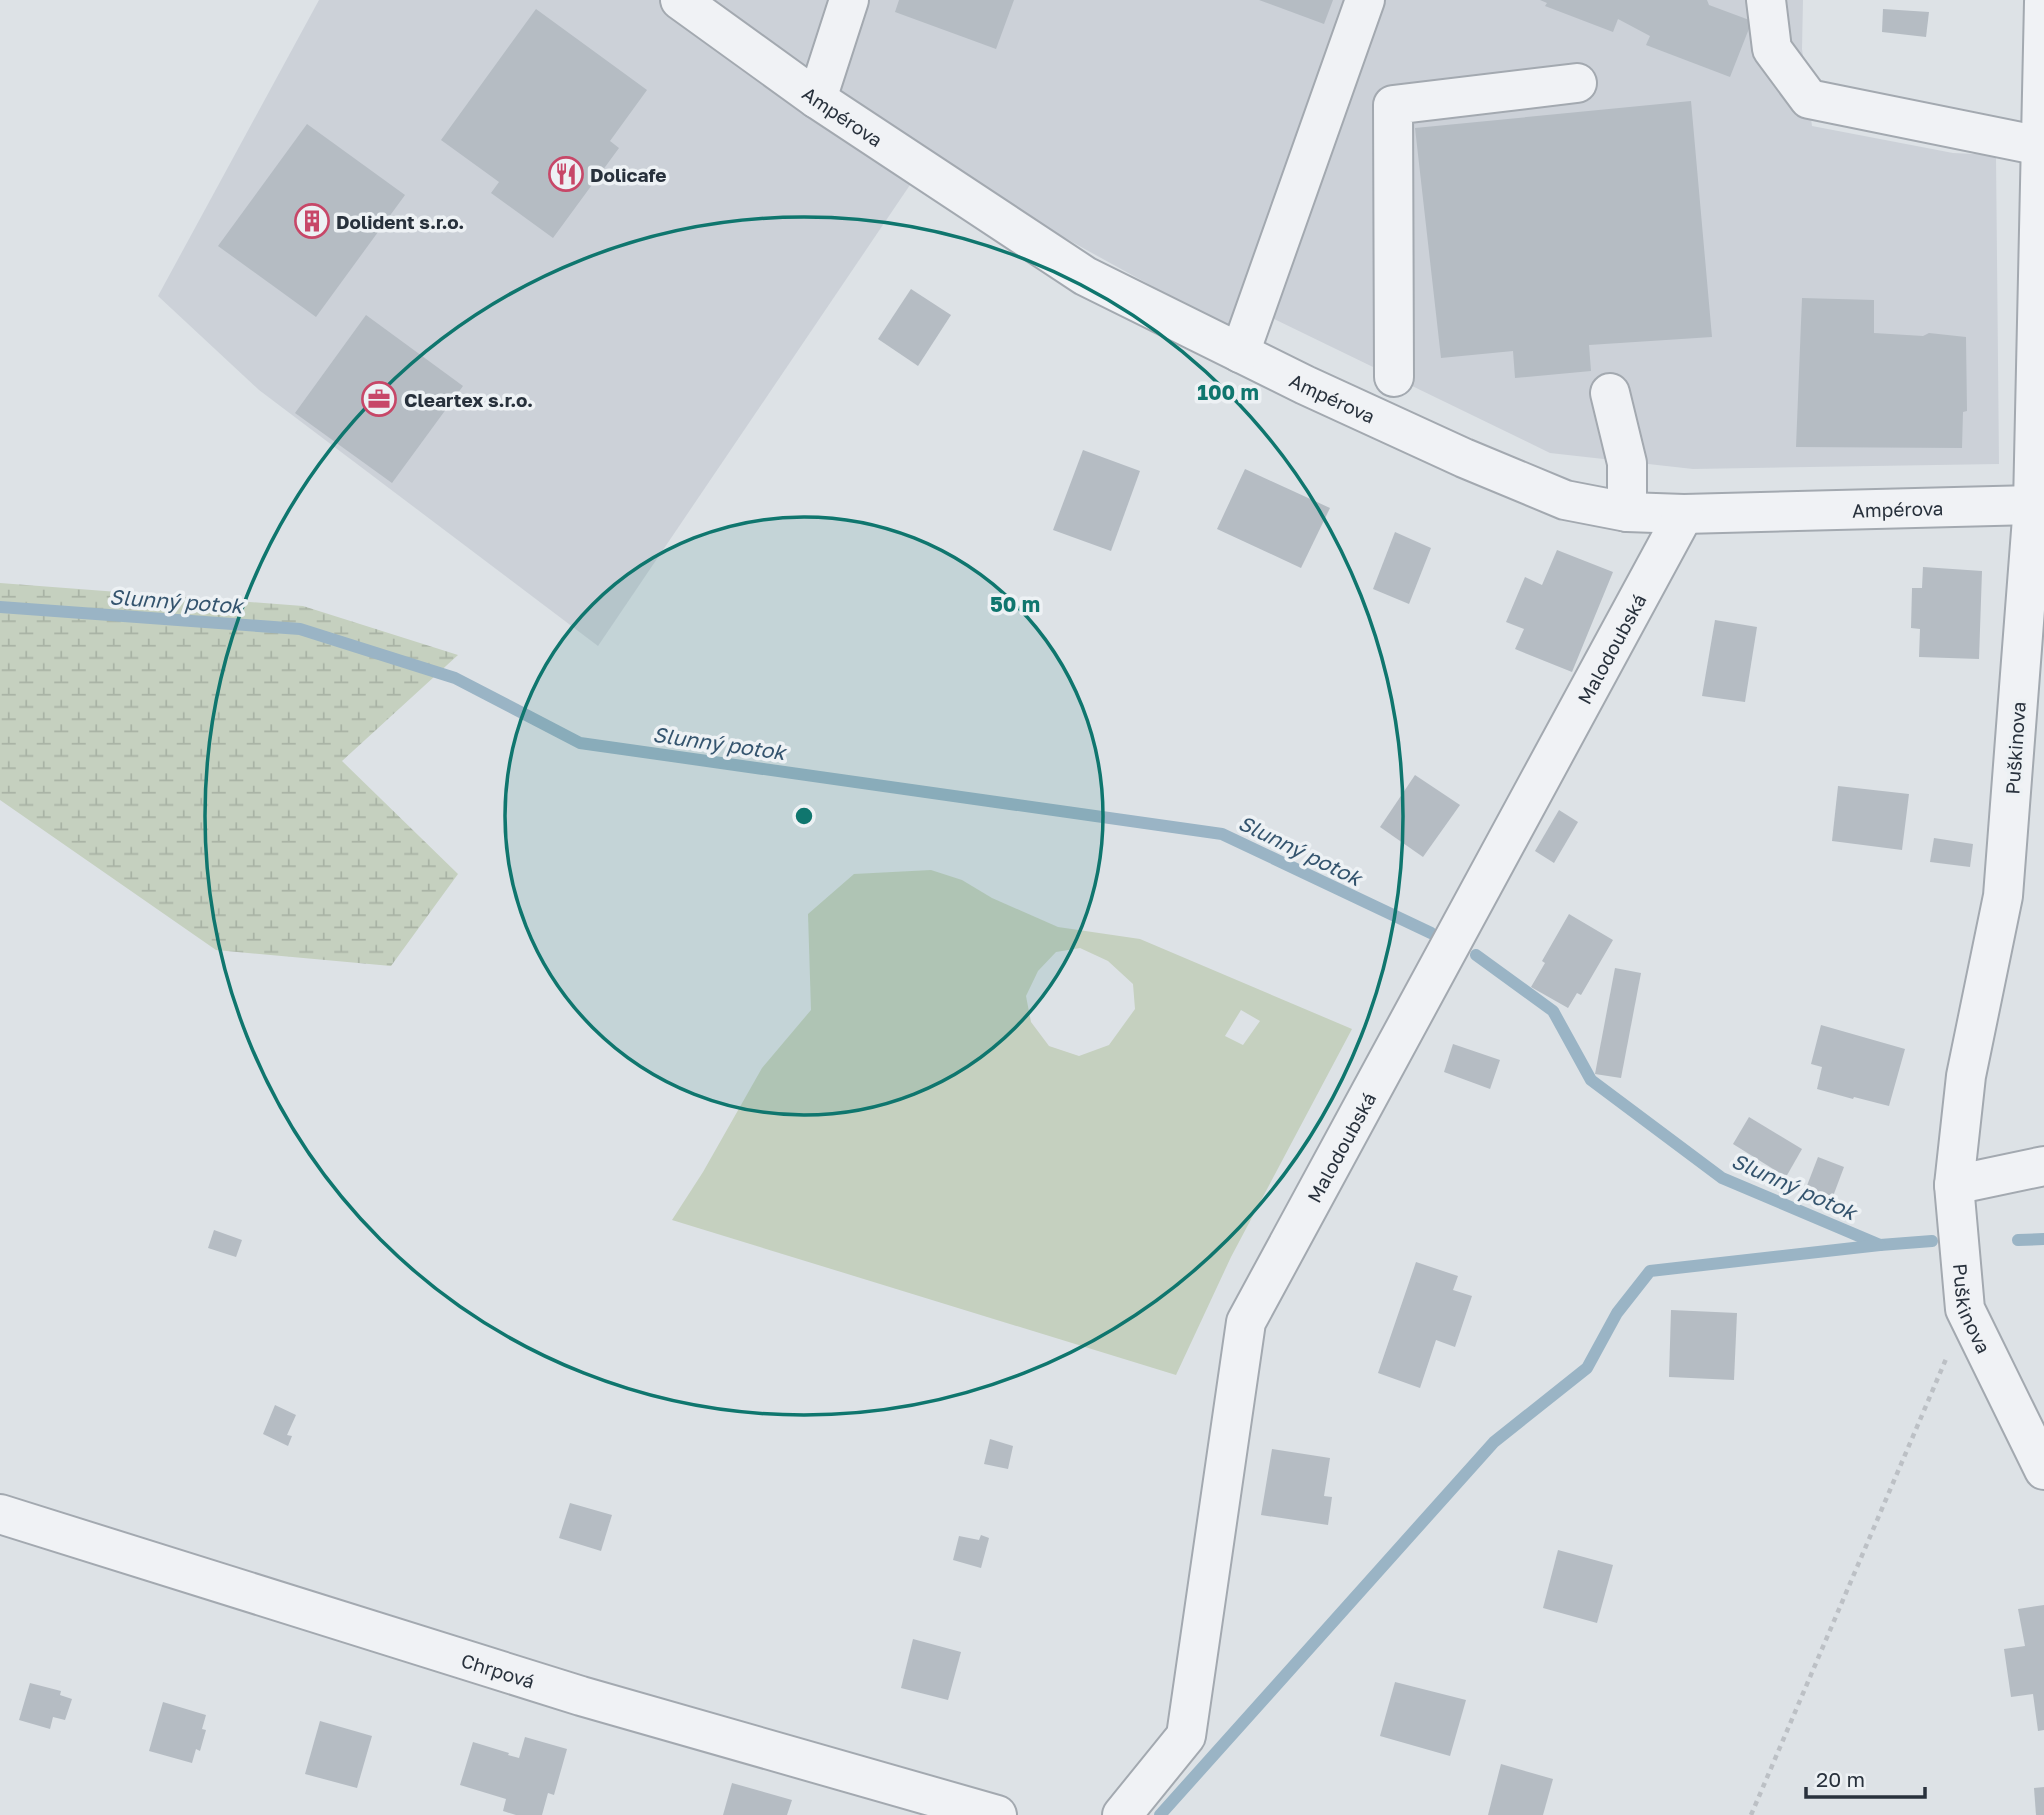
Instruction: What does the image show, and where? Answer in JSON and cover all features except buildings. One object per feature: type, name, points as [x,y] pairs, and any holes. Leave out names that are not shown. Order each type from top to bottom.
[{"type":"street","name":"Ampérova","points":[[680,0],[817,99],[1085,276],[1240,353],[1464,458],[1564,500],[1627,512],[1684,514],[2033,505]]},
{"type":"street","points":[[817,99],[849,0]]},
{"type":"street","points":[[1240,353],[1365,0]]},
{"type":"street","points":[[1766,0],[1772,49],[1809,99],[1963,143],[2041,146]]},
{"type":"street","name":"Puškinova","points":[[2044,2],[2033,505],[2003,896],[1966,1076],[1954,1185],[1965,1309],[2044,1470]]},
{"type":"street","points":[[1394,377],[1393,105],[1577,83]]},
{"type":"street","points":[[1610,393],[1627,463],[1627,512]]},
{"type":"street","name":"Malodoubská","points":[[1122,1815],[1186,1736],[1246,1322],[1684,514]]},
{"type":"street","points":[[1954,1185],[2044,1166]]},
{"type":"street","name":"Chrpová","points":[[0,1514],[581,1696],[997,1815]]},
{"type":"path","points":[[1751,1815],[1938,1379],[1965,1309]]},
{"type":"shaded area","points":[[319,0],[667,0],[914,179],[598,646],[259,390],[158,296]]},
{"type":"shaded area","points":[[699,0],[1803,0],[1802,49],[1812,126],[1953,153],[1996,155],[1999,464],[1693,469],[1550,453],[1270,317],[1259,345],[1014,210]]},
{"type":"green space","points":[[0,583],[303,606],[458,655],[342,761],[458,874],[391,966],[216,950],[0,800]]},
{"type":"green space","points":[[931,870],[962,880],[992,898],[1058,927],[1140,939],[1352,1029],[1231,1257],[1176,1375],[672,1220],[703,1172],[762,1068],[811,1010],[808,914],[854,874]],"holes":[[[1080,948],[1108,961],[1133,984],[1135,1009],[1109,1045],[1079,1056],[1049,1046],[1031,1022],[1026,996],[1038,971],[1056,952]],[[1241,1010],[1260,1021],[1243,1045],[1225,1036]]]},
{"type":"waterway","name":"Slunný potok","points":[[0,607],[300,629],[455,678],[580,743],[1222,834],[1431,933]]},
{"type":"waterway","name":"Slunný potok","points":[[1476,955],[1553,1011],[1591,1080],[1722,1178],[1880,1245],[1932,1241]]},
{"type":"waterway","name":"Slunný potok","points":[[2018,1240],[2044,1239]]},
{"type":"waterway","points":[[1160,1815],[1494,1442],[1587,1368],[1617,1313],[1650,1271],[1880,1245]]},
{"type":"place","name":"Dolicafe","points":[[566,174]]},
{"type":"place","name":"Dolident s.r.o.","points":[[312,221]]},
{"type":"place","name":"Cleartex s.r.o.","points":[[379,399]]}]
